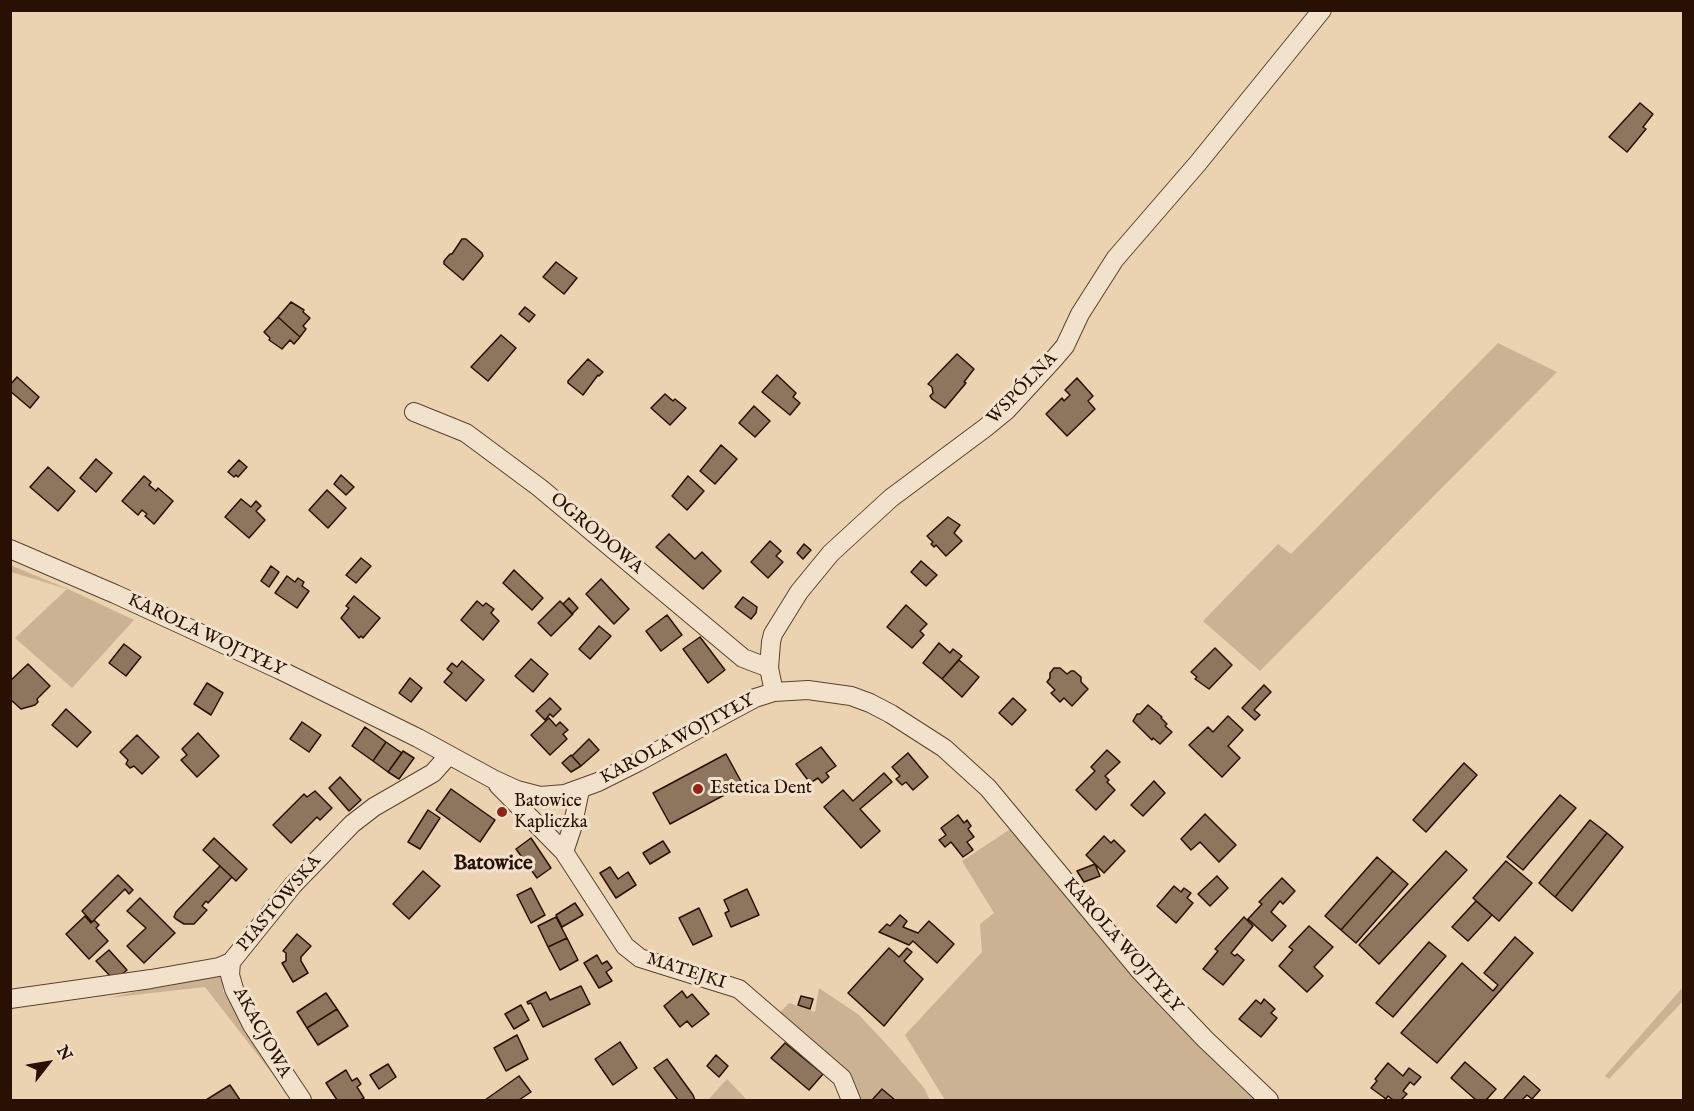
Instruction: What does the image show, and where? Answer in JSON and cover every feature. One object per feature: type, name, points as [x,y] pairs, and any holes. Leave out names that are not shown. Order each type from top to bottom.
[{"type":"street","name":"WSPÓLNA","points":[[774,692],[769,668],[773,634],[799,592],[831,553],[891,498],[999,416],[1053,360],[1065,346],[1080,314],[1115,259],[1198,163],[1322,10]]},
{"type":"street","name":"OGRODOWA","points":[[414,412],[466,433],[540,488],[743,658],[769,668]]},
{"type":"street","name":"KAROLA WOJTYŁY","points":[[10,549],[115,594],[280,670],[493,779],[517,790],[540,796],[580,790],[638,762],[755,698],[774,692],[808,690],[851,696],[891,714],[944,748],[988,788],[1140,972],[1269,1101]]},
{"type":"street","name":"PIASTOWSKA","points":[[10,999],[151,979],[219,967],[231,962],[293,885],[352,824],[374,807],[432,773],[449,755]]},
{"type":"street","name":"MATEJKI","points":[[493,779],[564,852],[625,946],[640,957],[739,989],[842,1078],[851,1101]]},
{"type":"street","points":[[564,852],[580,790]]},
{"type":"street","name":"AKACJOWA","points":[[231,962],[230,975],[234,988],[252,1025],[302,1101]]},
{"type":"shaded area","points":[[1498,343],[1557,372],[1260,671],[1203,621],[1278,544],[1291,554]]},
{"type":"shaded area","points":[[10,565],[68,589],[134,620],[72,688],[15,638],[67,589],[11,572]]},
{"type":"shaded area","points":[[1015,826],[1260,1100],[945,1100],[905,1035],[982,952],[980,924],[994,913],[962,861]]},
{"type":"shaded area","points":[[223,972],[223,991],[285,1090],[205,987],[108,998]]},
{"type":"shaded area","points":[[1683,987],[1683,1001],[1609,1079],[1605,1076]]},
{"type":"shaded area","points":[[819,988],[859,1015],[924,1088],[930,1100],[859,1100],[853,1079],[777,1015],[789,1003],[815,1012]]},
{"type":"shaded area","points":[[727,1079],[747,1100],[709,1099]]},
{"type":"building","points":[[1640,103],[1653,114],[1643,127],[1646,129],[1627,152],[1609,137]]},
{"type":"building","points":[[462,239],[466,239],[483,256],[463,280],[444,264]]},
{"type":"building","points":[[556,262],[577,278],[564,294],[543,277]]},
{"type":"building","points":[[291,302],[304,310],[303,312],[310,318],[303,326],[306,329],[300,337],[278,317]]},
{"type":"building","points":[[525,307],[535,315],[529,322],[519,314]]},
{"type":"building","points":[[278,317],[300,337],[294,344],[290,340],[282,349],[269,340],[270,338],[264,332]]},
{"type":"building","points":[[501,335],[516,348],[488,381],[471,367]]},
{"type":"building","points":[[957,354],[974,369],[964,382],[966,383],[945,408],[932,399],[930,396],[933,393],[932,387],[928,384]]},
{"type":"building","points":[[588,359],[603,372],[598,375],[583,395],[568,381]]},
{"type":"building","points":[[777,375],[796,393],[793,397],[800,403],[790,415],[762,392]]},
{"type":"building","points":[[17,377],[39,397],[30,408],[10,391],[10,385]]},
{"type":"building","points":[[1077,378],[1093,396],[1088,401],[1095,409],[1067,436],[1046,414],[1062,398],[1064,401],[1070,395],[1065,390]]},
{"type":"building","points":[[665,394],[686,408],[670,425],[651,408]]},
{"type":"building","points":[[754,406],[770,421],[755,437],[739,423]]},
{"type":"building","points":[[721,445],[737,459],[715,484],[700,471]]},
{"type":"building","points":[[96,459],[112,473],[96,492],[80,478]]},
{"type":"building","points":[[239,460],[247,467],[238,477],[236,475],[234,477],[228,472]]},
{"type":"building","points":[[48,467],[75,491],[58,511],[30,487]]},
{"type":"building","points":[[341,475],[354,487],[346,495],[334,484]]},
{"type":"building","points":[[144,476],[151,482],[149,485],[156,491],[158,488],[173,501],[154,524],[142,510],[138,515],[122,501]]},
{"type":"building","points":[[688,476],[704,491],[687,510],[672,496]]},
{"type":"building","points":[[327,490],[346,508],[328,528],[309,510]]},
{"type":"building","points":[[241,499],[251,507],[256,501],[261,506],[256,511],[265,520],[249,538],[225,517]]},
{"type":"building","points":[[948,517],[960,525],[954,533],[962,541],[946,556],[936,545],[934,547],[931,544],[933,542],[927,536]]},
{"type":"building","points":[[669,534],[695,559],[702,552],[721,571],[703,589],[656,547]]},
{"type":"building","points":[[770,541],[781,551],[776,556],[783,562],[768,578],[751,562]]},
{"type":"building","points":[[804,544],[811,550],[803,559],[797,553]]},
{"type":"building","points":[[361,558],[371,566],[356,583],[346,575]]},
{"type":"building","points":[[921,561],[937,575],[926,586],[911,572]]},
{"type":"building","points":[[271,566],[279,572],[269,587],[261,581]]},
{"type":"building","points":[[514,570],[543,598],[532,610],[503,583]]},
{"type":"building","points":[[287,576],[295,582],[298,578],[304,582],[302,586],[309,591],[297,608],[275,593]]},
{"type":"building","points":[[601,579],[629,609],[614,624],[586,594]]},
{"type":"building","points":[[354,596],[380,618],[363,638],[361,636],[359,638],[341,618],[349,608],[346,606]]},
{"type":"building","points":[[743,597],[757,607],[751,619],[735,607]]},
{"type":"building","points":[[569,598],[578,608],[572,614],[563,604]]},
{"type":"building","points":[[477,601],[483,606],[486,603],[494,609],[491,613],[499,621],[483,640],[461,620]]},
{"type":"building","points":[[560,601],[573,614],[551,636],[538,623]]},
{"type":"building","points":[[906,605],[927,624],[920,631],[924,635],[912,648],[887,627]]},
{"type":"building","points":[[667,615],[682,635],[661,651],[646,631]]},
{"type":"building","points":[[599,626],[611,636],[590,659],[579,649]]},
{"type":"building","points":[[700,637],[725,670],[708,683],[683,649]]},
{"type":"building","points":[[939,643],[950,653],[953,649],[962,656],[942,679],[923,663]]},
{"type":"building","points":[[124,644],[141,657],[126,676],[109,663]]},
{"type":"building","points":[[1215,648],[1232,665],[1209,689],[1195,679],[1197,677],[1191,672]]},
{"type":"building","points":[[531,659],[548,674],[533,692],[515,676]]},
{"type":"building","points":[[959,660],[979,677],[962,697],[942,679]]},
{"type":"building","points":[[462,661],[484,680],[466,701],[444,682],[452,673],[447,669],[452,663],[457,667]]},
{"type":"building","points":[[28,664],[50,686],[37,699],[38,702],[35,705],[21,709],[10,699],[10,681]]},
{"type":"building","points":[[1054,668],[1060,668],[1067,674],[1074,671],[1081,677],[1081,682],[1088,689],[1072,706],[1064,698],[1060,702],[1051,693],[1055,690],[1047,682]]},
{"type":"building","points":[[410,678],[422,688],[411,702],[399,693]]},
{"type":"building","points":[[207,683],[223,693],[211,715],[194,704]]},
{"type":"building","points":[[1264,685],[1271,692],[1254,710],[1260,715],[1255,720],[1242,708]]},
{"type":"building","points":[[550,698],[561,709],[553,717],[550,714],[545,720],[536,711]]},
{"type":"building","points":[[1013,698],[1026,710],[1012,725],[999,713]]},
{"type":"building","points":[[1148,705],[1162,717],[1167,724],[1165,726],[1172,732],[1160,744],[1153,738],[1152,740],[1133,721],[1137,714],[1140,714]]},
{"type":"building","points":[[66,709],[91,732],[77,747],[52,725]]},
{"type":"building","points":[[1228,716],[1243,730],[1228,746],[1240,758],[1222,777],[1189,745],[1208,727],[1213,732]]},
{"type":"building","points":[[549,718],[556,726],[560,722],[568,730],[563,734],[567,739],[550,755],[531,735]]},
{"type":"building","points":[[302,722],[321,735],[309,752],[290,739]]},
{"type":"building","points":[[365,727],[386,742],[373,761],[352,746]]},
{"type":"building","points":[[198,733],[219,756],[197,777],[181,760],[187,755],[182,749]]},
{"type":"building","points":[[137,735],[159,757],[142,774],[134,766],[130,768],[126,764],[128,760],[120,752]]},
{"type":"building","points":[[589,739],[599,750],[581,766],[572,756]]},
{"type":"building","points":[[386,742],[402,753],[388,772],[373,761]]},
{"type":"building","points":[[821,747],[836,766],[826,773],[829,777],[822,783],[818,778],[810,783],[796,764]]},
{"type":"building","points":[[1107,750],[1120,762],[1105,776],[1109,780],[1107,782],[1115,790],[1096,810],[1076,790],[1095,771],[1091,767]]},
{"type":"building","points":[[403,751],[414,758],[399,779],[388,772]]},
{"type":"building","points":[[908,753],[928,777],[913,790],[906,782],[902,785],[896,779],[900,776],[892,767]]},
{"type":"building","name":"Estetica Dent","points":[[726,754],[743,785],[670,824],[653,793]]},
{"type":"building","points":[[571,755],[581,766],[571,772],[562,763]]},
{"type":"building","points":[[1464,763],[1477,775],[1426,832],[1413,820]]},
{"type":"building","points":[[884,773],[892,782],[860,809],[880,831],[861,848],[824,807],[843,790],[853,801]]},
{"type":"building","points":[[340,777],[361,800],[349,811],[329,788]]},
{"type":"building","points":[[1154,781],[1165,793],[1143,816],[1131,805]]},
{"type":"building","points":[[451,789],[495,820],[480,842],[436,810]]},
{"type":"building","points":[[315,791],[332,808],[320,820],[317,817],[291,843],[273,825],[304,794],[307,797]]},
{"type":"building","points":[[1560,795],[1576,808],[1523,870],[1507,857]]},
{"type":"building","points":[[428,810],[440,818],[420,849],[408,842]]},
{"type":"building","points":[[1205,814],[1236,845],[1219,862],[1200,842],[1191,850],[1181,839]]},
{"type":"building","points":[[958,815],[964,823],[967,820],[971,826],[968,829],[974,837],[967,842],[973,850],[963,857],[951,842],[945,847],[939,840],[946,835],[941,828]]},
{"type":"building","points":[[1590,820],[1607,833],[1555,897],[1539,883]]},
{"type":"building","points":[[1607,833],[1623,847],[1572,911],[1555,897]]},
{"type":"building","points":[[1104,836],[1111,843],[1114,840],[1125,851],[1104,873],[1086,855]]},
{"type":"building","points":[[214,838],[247,869],[236,881],[203,850]]},
{"type":"building","points":[[531,838],[551,868],[537,878],[516,849]]},
{"type":"building","points":[[663,841],[670,852],[650,864],[643,853]]},
{"type":"building","points":[[1446,851],[1467,870],[1379,964],[1359,945]]},
{"type":"building","points":[[1377,857],[1393,871],[1341,930],[1325,916]]},
{"type":"building","points":[[1506,861],[1532,883],[1499,921],[1473,898]]},
{"type":"building","points":[[1095,864],[1100,876],[1084,882],[1077,871]]},
{"type":"building","points":[[220,866],[232,877],[208,903],[206,901],[202,906],[207,910],[194,924],[184,924],[176,919],[174,917],[176,912]]},
{"type":"building","points":[[610,867],[618,879],[628,872],[636,885],[616,898],[600,873]]},
{"type":"building","points":[[423,871],[440,886],[409,919],[393,904]]},
{"type":"building","points":[[1393,871],[1408,884],[1356,943],[1341,930]]},
{"type":"building","points":[[118,875],[133,890],[129,894],[125,889],[92,922],[82,911]]},
{"type":"building","points":[[1217,876],[1228,888],[1210,906],[1198,894]]},
{"type":"building","points":[[1282,878],[1295,891],[1283,904],[1280,901],[1271,912],[1286,926],[1272,941],[1248,919],[1262,904],[1259,902]]},
{"type":"building","points":[[1174,886],[1181,892],[1184,888],[1191,893],[1187,898],[1193,903],[1176,923],[1157,906]]},
{"type":"building","points":[[531,888],[545,915],[531,923],[517,895]]},
{"type":"building","points":[[747,889],[759,915],[731,927],[725,913],[729,911],[724,900]]},
{"type":"building","points":[[140,898],[175,933],[144,963],[127,946],[146,928],[127,911]]},
{"type":"building","points":[[1476,901],[1492,915],[1468,941],[1452,927]]},
{"type":"building","points":[[575,903],[583,915],[562,927],[556,915]]},
{"type":"building","points":[[699,908],[712,936],[693,945],[679,918]]},
{"type":"building","points":[[900,915],[907,921],[903,927],[918,933],[929,921],[954,944],[937,963],[913,941],[909,945],[879,932],[887,924],[890,926]]},
{"type":"building","points":[[85,916],[91,923],[94,920],[99,925],[96,928],[108,941],[89,959],[66,934]]},
{"type":"building","points":[[556,917],[567,938],[548,947],[538,926]]},
{"type":"building","points":[[1244,917],[1253,926],[1231,953],[1235,956],[1237,954],[1244,960],[1223,985],[1203,969],[1218,951],[1215,949]]},
{"type":"building","points":[[1309,926],[1333,947],[1314,967],[1323,976],[1307,992],[1279,966],[1293,950],[1289,947]]},
{"type":"building","points":[[297,934],[311,946],[301,957],[308,973],[293,982],[282,963],[286,961],[286,953],[283,951]]},
{"type":"building","points":[[1515,937],[1533,953],[1437,1063],[1401,1033],[1462,963],[1493,991],[1498,985],[1484,973]]},
{"type":"building","points":[[567,938],[578,960],[560,970],[548,947]]},
{"type":"building","points":[[1429,942],[1446,956],[1393,1017],[1376,1003]]},
{"type":"building","points":[[889,948],[899,957],[907,948],[912,952],[904,961],[923,979],[884,1026],[848,993]]},
{"type":"building","points":[[109,950],[127,970],[120,976],[112,978],[96,961]]},
{"type":"building","points":[[597,955],[602,964],[607,961],[612,968],[606,972],[612,981],[599,988],[584,963]]},
{"type":"building","points":[[581,986],[590,1004],[543,1027],[531,1003],[527,1002],[546,992],[550,1000]]},
{"type":"building","points":[[682,991],[687,998],[692,994],[709,1014],[692,1027],[687,1021],[680,1027],[664,1006]]},
{"type":"building","points":[[326,993],[337,1009],[307,1028],[297,1012]]},
{"type":"building","points":[[801,996],[813,999],[810,1009],[798,1005]]},
{"type":"building","points":[[1264,999],[1275,1009],[1271,1013],[1277,1018],[1261,1037],[1239,1019],[1256,1000],[1261,1004]]},
{"type":"building","points":[[521,1005],[529,1020],[514,1029],[505,1014]]},
{"type":"building","points":[[337,1009],[348,1026],[318,1045],[307,1028]]},
{"type":"building","points":[[517,1035],[528,1059],[506,1071],[494,1048]]},
{"type":"building","points":[[620,1042],[637,1068],[613,1085],[595,1059]]},
{"type":"building","points":[[785,1043],[823,1074],[809,1090],[771,1058]]},
{"type":"building","points":[[716,1055],[728,1066],[719,1077],[707,1066]]},
{"type":"building","points":[[667,1059],[695,1100],[678,1100],[654,1068]]},
{"type":"building","points":[[1465,1062],[1496,1089],[1486,1100],[1476,1100],[1451,1078]]},
{"type":"building","points":[[1388,1063],[1403,1076],[1409,1068],[1421,1077],[1414,1085],[1410,1082],[1403,1091],[1407,1094],[1401,1100],[1393,1100],[1388,1096],[1386,1099],[1371,1088]]},
{"type":"building","points":[[388,1064],[396,1077],[379,1089],[370,1075]]},
{"type":"building","points":[[346,1070],[352,1081],[357,1078],[361,1084],[357,1087],[364,1098],[337,1100],[326,1083]]},
{"type":"building","points":[[519,1076],[531,1092],[519,1100],[485,1100]]},
{"type":"building","points":[[1524,1076],[1540,1090],[1532,1099],[1527,1095],[1522,1100],[1503,1100]]},
{"type":"building","points":[[230,1085],[240,1100],[206,1100]]},
{"type":"building","points":[[882,1089],[895,1100],[872,1100]]},
{"type":"place","name":"Estetica Dent","points":[[698,789]]},
{"type":"place","name":"Batowice Kapliczka","points":[[502,812]]},
{"type":"district","name":"Batowice","points":[[493,865]]}]
